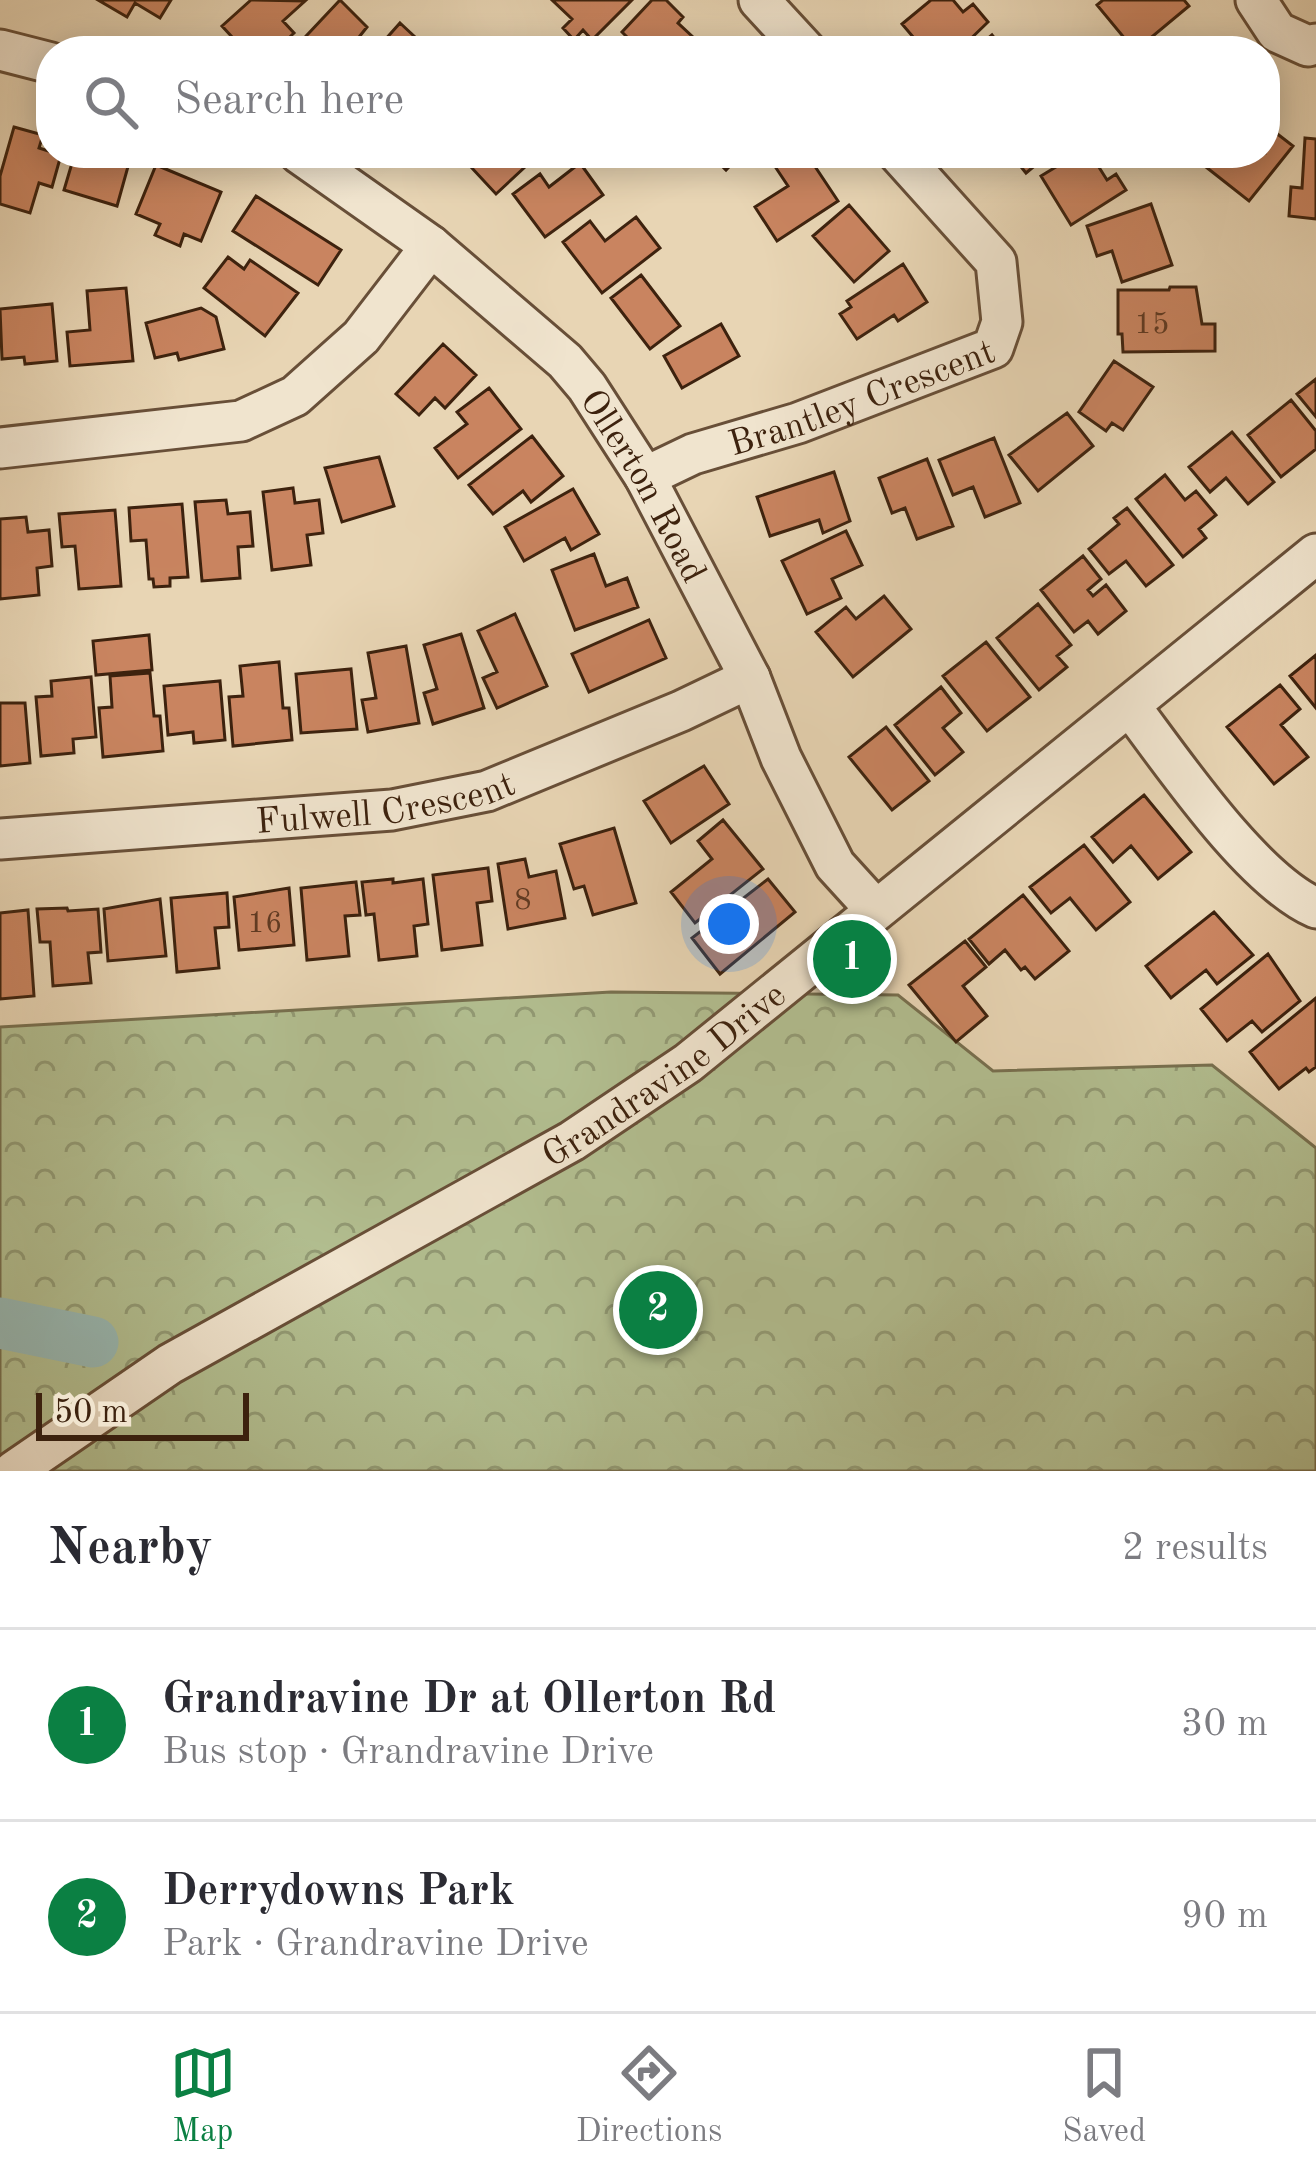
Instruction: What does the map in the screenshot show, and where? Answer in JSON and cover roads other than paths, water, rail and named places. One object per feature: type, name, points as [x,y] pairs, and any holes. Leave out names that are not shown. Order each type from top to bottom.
[{"type":"street","points":[[759,0],[792,36]]},
{"type":"street","points":[[1256,0],[1277,32],[1308,46],[1316,44]]},
{"type":"street","points":[[0,50],[36,59]]},
{"type":"street","name":"Ollerton Road","points":[[320,168],[431,246],[565,362],[587,387],[645,477],[750,678],[781,758],[835,865],[875,909]]},
{"type":"street","name":"Brantley Crescent","points":[[645,477],[693,454],[798,423],[993,348],[1002,322],[996,262],[911,168]]},
{"type":"street","points":[[0,448],[242,421],[295,396],[361,338],[431,246]]},
{"type":"street","name":"Grandravine Drive","points":[[14,1471],[82,1421],[227,1330],[591,1130],[702,1052],[1316,554]]},
{"type":"street","name":"Fulwell Crescent","points":[[0,839],[392,809],[487,791],[750,678]]},
{"type":"street","points":[[1130,706],[1245,850],[1301,901],[1316,908]]},
{"type":"waterway","points":[[0,1323],[93,1342]]},
{"type":"place","name":"Grandravine Dr at Ollerton Rd","points":[[852,959]]},
{"type":"place","name":"Derrydowns Park","points":[[658,1310]]}]
